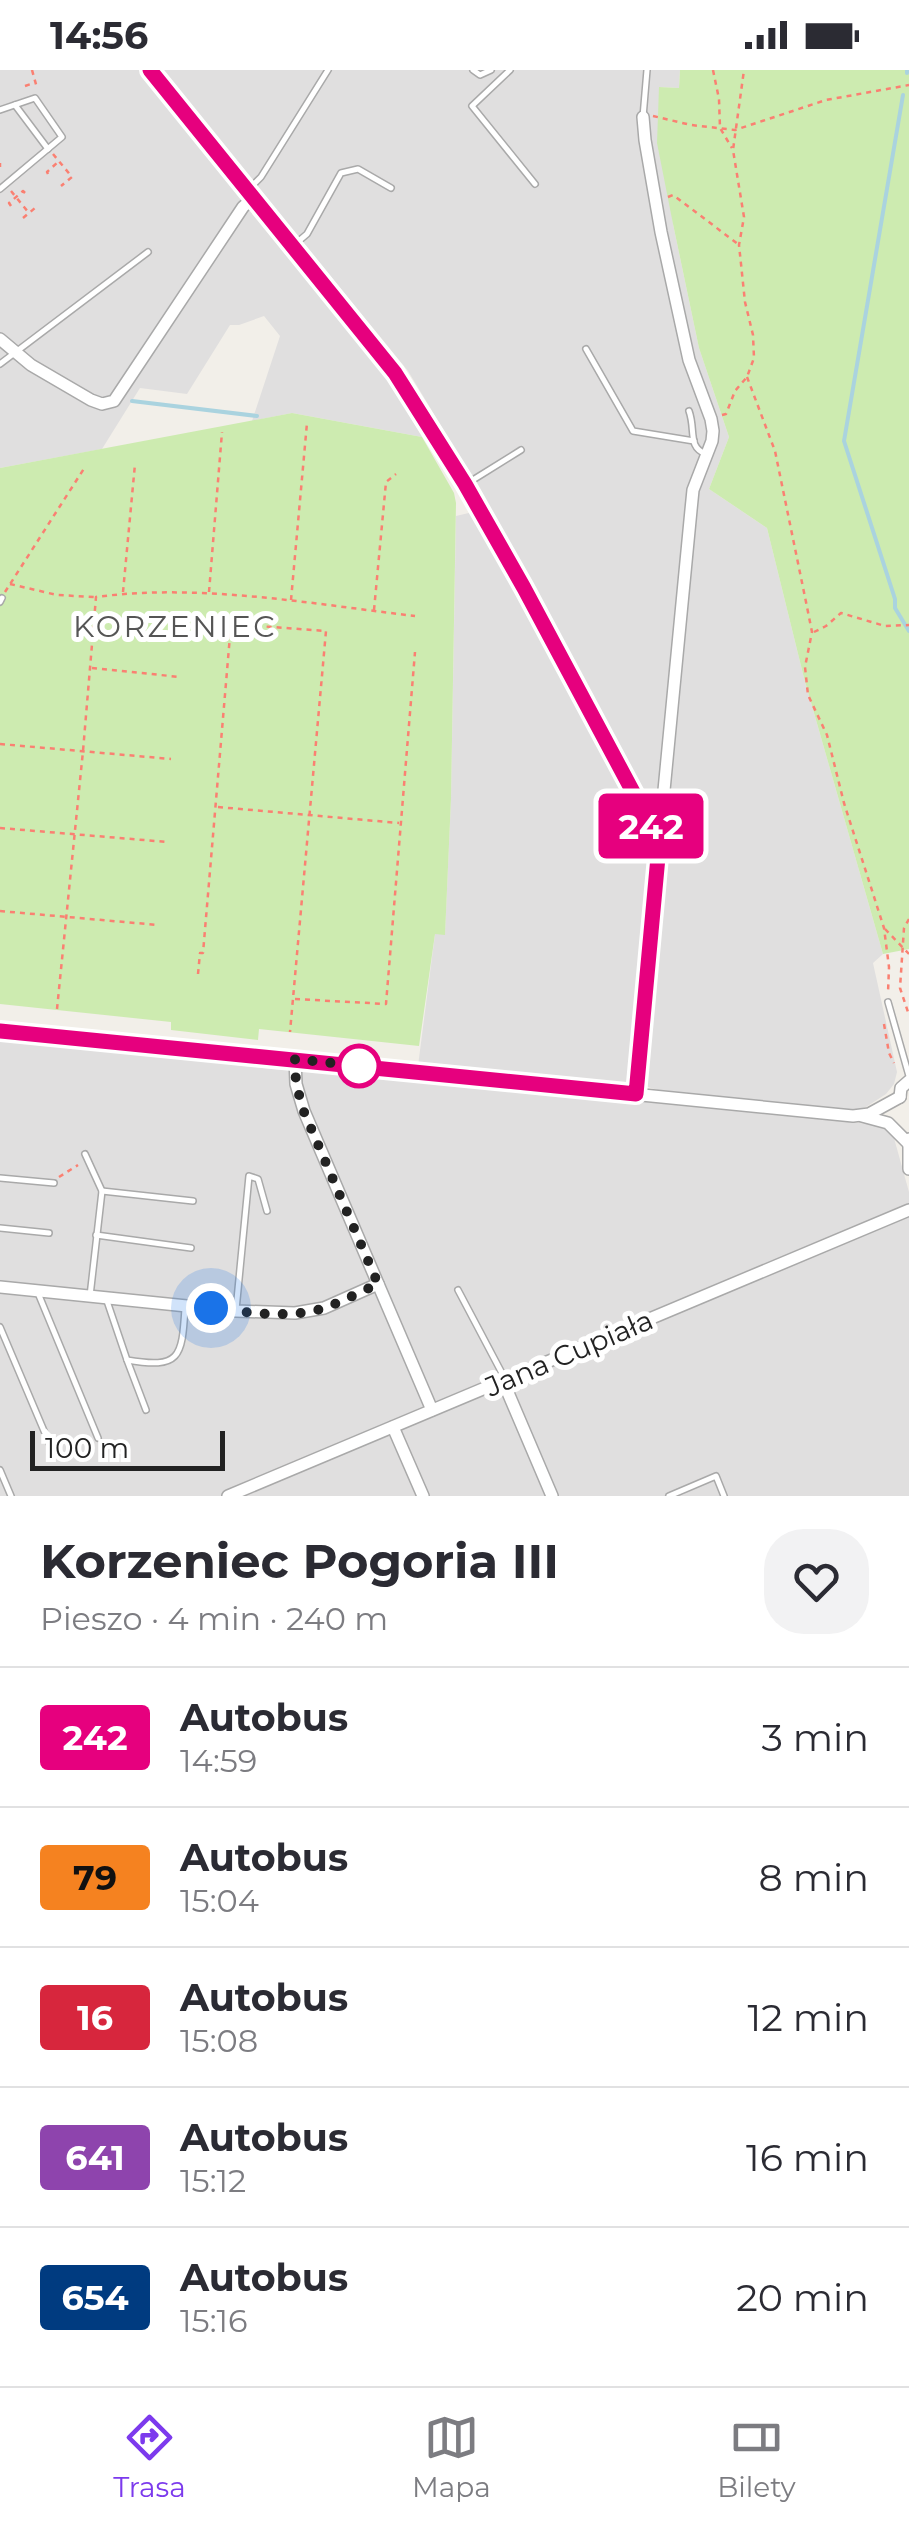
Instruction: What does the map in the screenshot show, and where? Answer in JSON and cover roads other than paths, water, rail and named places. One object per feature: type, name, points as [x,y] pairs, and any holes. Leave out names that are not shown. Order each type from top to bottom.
[{"type":"street","points":[[150,70],[395,373],[465,484],[656,839]]},
{"type":"street","points":[[636,1094],[658,857],[656,839],[662,811],[693,490],[712,440],[711,419],[690,360],[644,140],[643,118]]},
{"type":"street","points":[[0,339],[31,365],[91,400],[102,404],[114,401],[250,194]]},
{"type":"street","points":[[0,1031],[862,1116],[884,1122],[909,1140],[909,1169]]},
{"type":"street","points":[[295,1059],[296,1084],[304,1112],[432,1410]]},
{"type":"street","points":[[862,1116],[904,1102],[901,1088],[909,1078]]},
{"type":"street","name":"Jana Cupiała","points":[[229,1496],[909,1210]]},
{"type":"street","points":[[0,1287],[236,1311],[295,1313],[324,1308],[378,1284]]},
{"type":"street","points":[[504,1380],[552,1496]]},
{"type":"street","points":[[392,1427],[422,1496]]},
{"type":"lane","points":[[250,194],[328,70]]},
{"type":"lane","points":[[473,70],[480,75],[491,70]]},
{"type":"lane","points":[[510,70],[472,106],[535,184]]},
{"type":"lane","points":[[643,118],[647,70]]},
{"type":"lane","points":[[0,110],[35,98],[62,137],[3,187]]},
{"type":"lane","points":[[15,104],[48,149]]},
{"type":"lane","points":[[292,247],[306,234],[342,174],[358,168],[391,188]]},
{"type":"lane","points":[[0,364],[148,252]]},
{"type":"lane","points":[[586,349],[633,431],[694,440]]},
{"type":"lane","points":[[689,411],[696,450],[706,454]]},
{"type":"lane","points":[[465,484],[521,450]]},
{"type":"lane","points":[[888,1002],[909,1078]]},
{"type":"lane","points":[[86,1156],[102,1191],[90,1296]]},
{"type":"lane","points":[[236,1311],[250,1176],[258,1179],[267,1210]]},
{"type":"lane","points":[[0,1178],[54,1183]]},
{"type":"lane","points":[[102,1191],[193,1201]]},
{"type":"lane","points":[[0,1228],[49,1234]]},
{"type":"lane","points":[[96,1236],[192,1248]]},
{"type":"lane","points":[[458,1290],[504,1380]]},
{"type":"lane","points":[[38,1291],[98,1438]]},
{"type":"lane","points":[[106,1298],[146,1410]]},
{"type":"lane","points":[[127,1360],[152,1364],[176,1357],[183,1343],[186,1306]]},
{"type":"lane","points":[[0,1326],[50,1445]]},
{"type":"lane","points":[[0,1470],[11,1496]]},
{"type":"lane","points":[[669,1496],[716,1476],[724,1496]]},
{"type":"waterway","points":[[903,95],[844,441],[895,608],[909,631]]},
{"type":"waterway","points":[[132,401],[257,416]]},
{"type":"district","name":"KORZENIEC","points":[[175,627]]}]
